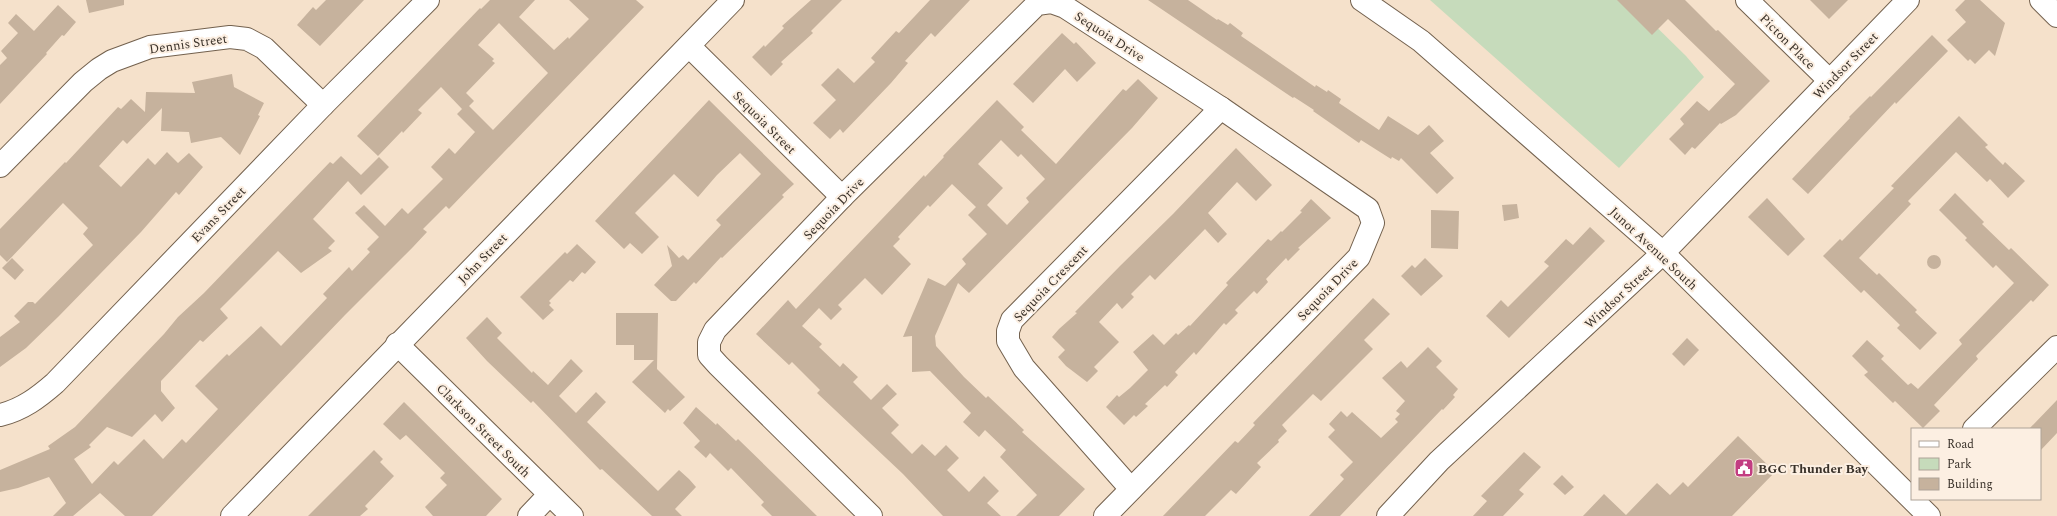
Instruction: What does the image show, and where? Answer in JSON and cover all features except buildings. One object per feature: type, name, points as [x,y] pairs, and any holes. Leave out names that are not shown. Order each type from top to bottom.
[{"type":"street","name":"Evans Street","points":[[0,415],[24,406],[39,397],[55,382],[323,105],[428,0]]},
{"type":"street","name":"John Street","points":[[232,516],[733,0]]},
{"type":"street","name":"Junot Avenue South","points":[[1362,0],[1421,41],[1663,253],[1910,493]]},
{"type":"street","name":"Picton Place","points":[[1747,0],[1830,81]]},
{"type":"street","name":"Windsor Street","points":[[1388,516],[1439,461],[1663,253],[1908,0]]},
{"type":"street","points":[[2041,0],[2057,16]]},
{"type":"street","name":"Sequoia Drive","points":[[871,516],[709,355],[709,342],[715,330],[842,197],[1036,4],[1051,2],[1065,7],[1221,108],[1368,209],[1373,223],[1367,241],[1359,257],[1105,516]]},
{"type":"street","name":"Dennis Street","points":[[0,166],[83,82],[99,69],[112,61],[150,47],[230,37],[247,39],[264,48],[323,105]]},
{"type":"street","name":"Sequoia Street","points":[[689,46],[842,197]]},
{"type":"street","name":"Sequoia Crescent","points":[[1131,489],[1024,368],[1008,341],[1008,331],[1012,320],[1221,108]]},
{"type":"street","name":"Clarkson Street South","points":[[398,344],[549,495],[572,516]]},
{"type":"street","points":[[1975,428],[2057,347]]},
{"type":"street","points":[[529,516],[549,495]]},
{"type":"street","name":"Junot Avenue South","points":[[1916,500],[1929,516]]},
{"type":"green space","points":[[1430,0],[1629,0],[1686,56],[1704,77],[1619,168]]},
{"type":"place","name":"BGC Thunder Bay","points":[[1744,468]]}]
